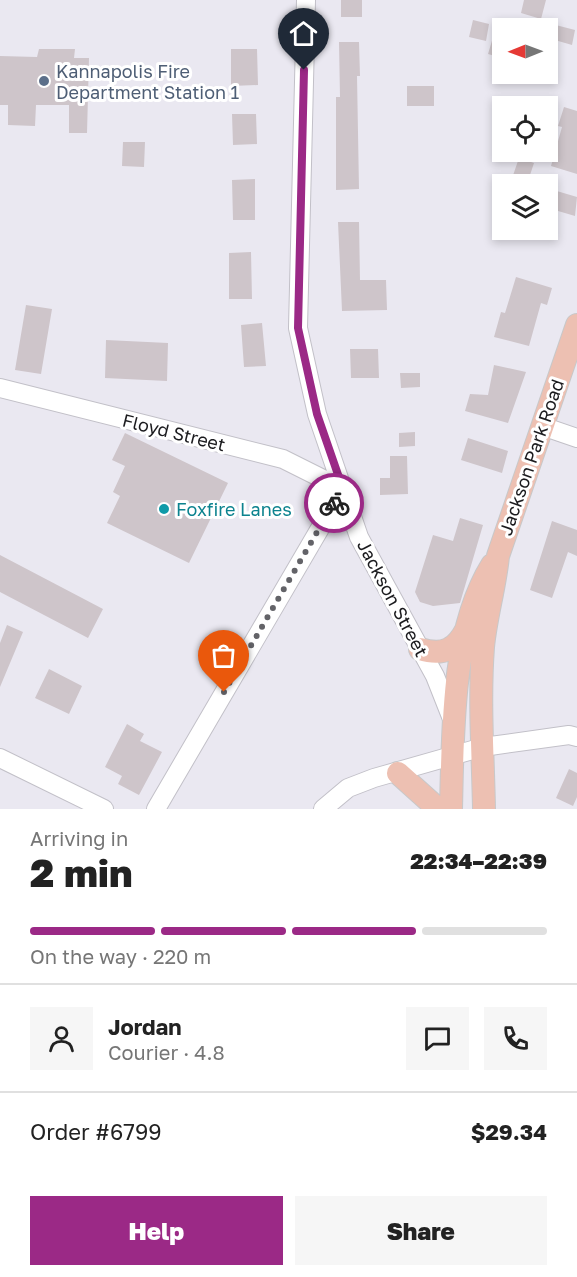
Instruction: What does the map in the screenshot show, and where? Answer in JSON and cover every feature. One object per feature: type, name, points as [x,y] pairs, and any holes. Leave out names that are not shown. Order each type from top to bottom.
[{"type":"main road","name":"Jackson Park Road","points":[[484,809],[483,646],[498,556],[577,325]]},
{"type":"main road","name":"Jackson Park Road","points":[[451,809],[457,690],[468,627],[480,585],[498,556]]},
{"type":"main road","points":[[420,649],[439,653],[448,651],[460,643],[468,627]]},
{"type":"main road","points":[[398,773],[438,809]]},
{"type":"street","name":"Jackson Street","points":[[306,0],[298,328],[317,414],[359,537],[447,702],[454,732]]},
{"type":"street","name":"Floyd Street","points":[[0,388],[283,459],[343,489]]},
{"type":"street","points":[[542,426],[577,438]]},
{"type":"street","points":[[156,809],[343,489]]},
{"type":"street","points":[[323,809],[348,788],[483,747],[574,734]]},
{"type":"street","points":[[0,758],[104,809]]},
{"type":"building","points":[[341,0],[362,0],[362,17],[341,17]]},
{"type":"building","points":[[524,0],[546,0],[541,18],[521,13]]},
{"type":"building","points":[[473,20],[489,24],[486,41],[469,37]]},
{"type":"building","points":[[558,26],[575,30],[572,45],[558,41]]},
{"type":"building","points":[[492,41],[492,55],[488,54]]},
{"type":"building","points":[[339,42],[359,42],[360,76],[357,76],[359,189],[336,190],[336,97],[340,97]]},
{"type":"building","name":"Kannapolis Fire Department Station 1","points":[[39,49],[75,49],[74,58],[89,58],[87,133],[69,133],[69,105],[36,105],[35,126],[8,125],[8,105],[0,105],[0,56],[37,57]]},
{"type":"building","points":[[231,49],[257,49],[258,85],[231,86]]},
{"type":"building","points":[[407,86],[434,86],[434,106],[407,106]]},
{"type":"building","points":[[564,107],[577,111],[577,174],[551,166],[552,162],[558,162],[558,141],[562,127],[558,126]]},
{"type":"building","points":[[232,114],[256,114],[257,144],[233,145]]},
{"type":"building","points":[[123,142],[145,142],[144,167],[122,166]]},
{"type":"building","points":[[518,162],[534,163],[530,174],[513,174]]},
{"type":"building","points":[[255,179],[255,220],[233,220],[232,180]]},
{"type":"building","points":[[558,191],[577,197],[575,216],[558,211]]},
{"type":"building","points":[[338,222],[359,222],[360,280],[386,280],[387,310],[342,311]]},
{"type":"building","points":[[251,252],[252,299],[229,299],[229,253]]},
{"type":"building","points":[[516,277],[552,288],[547,305],[541,303],[529,346],[494,337],[501,312],[505,313]]},
{"type":"building","points":[[26,305],[52,309],[41,374],[15,370]]},
{"type":"building","points":[[262,323],[266,366],[244,367],[241,325]]},
{"type":"building","points":[[106,340],[168,343],[167,381],[105,378]]},
{"type":"building","points":[[350,349],[378,349],[379,378],[351,378]]},
{"type":"building","points":[[494,365],[526,372],[508,423],[465,411],[470,394],[488,395]]},
{"type":"building","points":[[400,373],[420,373],[420,387],[401,388]]},
{"type":"building","points":[[415,432],[415,446],[399,447],[399,433]]},
{"type":"building","name":"Foxfire Lanes","points":[[125,433],[228,483],[189,563],[107,523],[120,496],[113,492],[125,466],[112,460]]},
{"type":"building","points":[[468,438],[508,451],[502,473],[461,460]]},
{"type":"building","points":[[390,456],[407,456],[408,494],[380,495],[380,478],[390,478]]},
{"type":"building","points":[[460,518],[483,525],[460,603],[433,606],[420,602],[415,592],[433,535],[453,541]]},
{"type":"building","points":[[552,521],[577,530],[577,556],[568,552],[552,598],[530,590]]},
{"type":"building","points":[[0,555],[103,609],[88,638],[0,592]]},
{"type":"building","points":[[7,625],[23,632],[0,687],[0,643]]},
{"type":"building","points":[[49,669],[82,686],[69,714],[35,698]]},
{"type":"building","points":[[127,724],[144,734],[140,741],[162,752],[139,795],[118,784],[122,776],[105,767]]},
{"type":"building","points":[[569,769],[577,773],[577,797],[573,806],[556,798]]},
{"type":"way so far","points":[[224,692],[334,503]]},
{"type":"place","name":"Kannapolis Fire Department Station 1","points":[[44,81]]},
{"type":"place","name":"Foxfire Lanes","points":[[164,509]]},
{"type":"route","points":[[304,70],[298,328],[317,414],[343,489],[334,503]]}]
